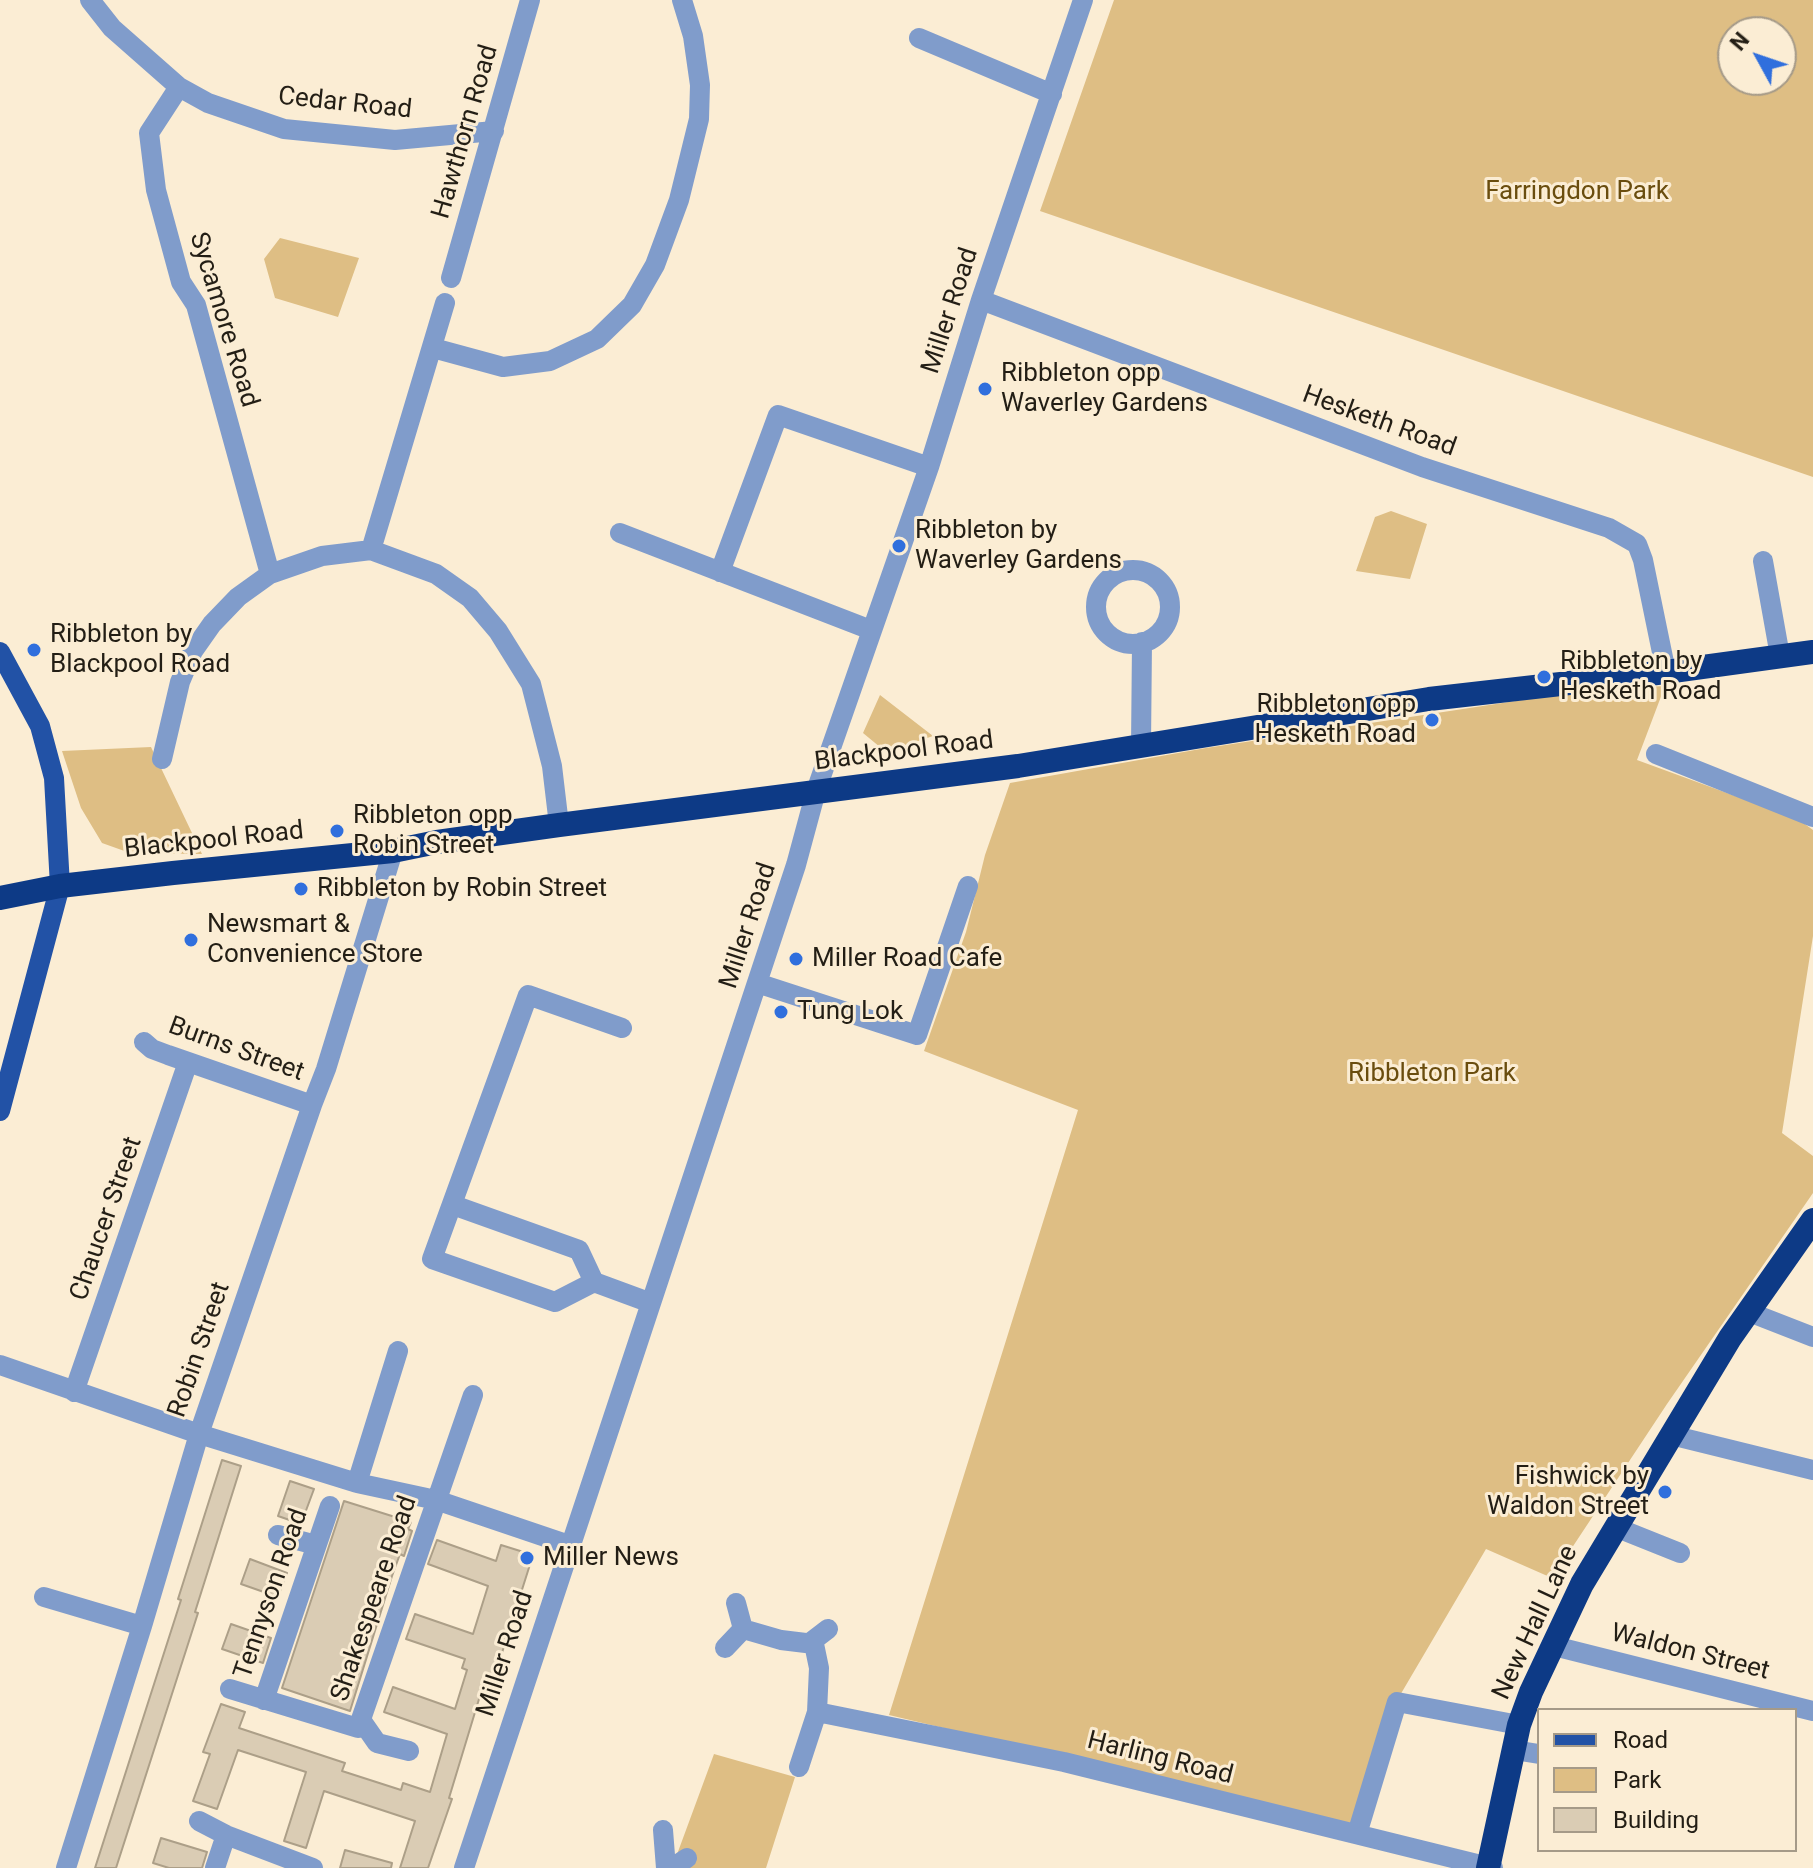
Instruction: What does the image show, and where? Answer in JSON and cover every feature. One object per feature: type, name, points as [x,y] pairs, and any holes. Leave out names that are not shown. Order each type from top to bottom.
[{"type":"highway","name":"Blackpool Road","points":[[0,898],[60,886],[393,851],[559,825],[1018,766],[1429,699],[1813,652]]},
{"type":"highway","name":"New Hall Lane","points":[[1490,1868],[1519,1725],[1582,1584],[1730,1338],[1813,1220]]},
{"type":"main road","points":[[0,652],[40,726],[54,778],[60,886],[0,1111]]},
{"type":"street","name":"Cedar Road","points":[[90,0],[112,28],[179,87],[208,103],[284,129],[395,140],[494,131]]},
{"type":"street","name":"Hawthorn Road","points":[[451,278],[530,0]]},
{"type":"street","points":[[433,348],[503,367],[550,361],[597,339],[632,305],[655,265],[679,200],[699,119],[700,85],[693,36],[682,0]]},
{"type":"street","name":"Miller Road","points":[[464,1868],[796,865],[816,791],[929,467],[981,300],[1083,0]]},
{"type":"street","points":[[919,38],[1052,94]]},
{"type":"street","name":"Sycamore Road","points":[[179,87],[149,133],[156,190],[181,282],[196,305],[270,574]]},
{"type":"street","name":"Hesketh Road","points":[[981,300],[1422,467],[1609,528],[1637,544],[1666,672]]},
{"type":"street","points":[[371,550],[445,303]]},
{"type":"street","points":[[720,572],[778,415],[929,467]]},
{"type":"street","points":[[620,533],[871,630]]},
{"type":"street","points":[[162,759],[180,682],[193,651],[212,624],[238,597],[270,574],[322,556],[371,550],[436,574],[470,598],[498,631],[531,684],[552,766],[559,825]]},
{"type":"street","points":[[1763,561],[1780,656]]},
{"type":"street","points":[[1141,746],[1142,642]]},
{"type":"street","points":[[1656,754],[1813,817]]},
{"type":"street","name":"Robin Street","points":[[66,1868],[199,1434],[336,1040],[393,851]]},
{"type":"street","points":[[757,983],[917,1035],[968,886]]},
{"type":"street","points":[[594,1282],[555,1302],[432,1259],[528,995],[622,1028]]},
{"type":"street","name":"Burns Street","points":[[144,1042],[152,1049],[312,1105]]},
{"type":"street","name":"Chaucer Street","points":[[74,1392],[188,1062]]},
{"type":"street","points":[[453,1205],[579,1250],[594,1282],[651,1303]]},
{"type":"street","points":[[1749,1312],[1813,1337]]},
{"type":"street","points":[[357,1483],[398,1351]]},
{"type":"street","points":[[0,1365],[199,1434],[357,1483],[436,1500],[569,1545]]},
{"type":"street","name":"Shakespeare Road","points":[[264,1700],[358,1728],[473,1395]]},
{"type":"street","points":[[1671,1435],[1813,1470]]},
{"type":"street","name":"Tennyson Road","points":[[264,1700],[330,1506]]},
{"type":"street","points":[[1615,1527],[1680,1553]]},
{"type":"street","points":[[278,1535],[316,1545]]},
{"type":"street","points":[[44,1597],[142,1626]]},
{"type":"street","points":[[736,1603],[743,1629]]},
{"type":"street","points":[[743,1629],[786,1641],[811,1642],[828,1629]]},
{"type":"street","points":[[725,1648],[743,1629]]},
{"type":"street","points":[[799,1767],[817,1712],[817,1653],[811,1642]]},
{"type":"street","name":"Waldon Street","points":[[1554,1646],[1813,1711]]},
{"type":"street","points":[[230,1689],[264,1700]]},
{"type":"street","points":[[1357,1834],[1397,1702],[1519,1725]]},
{"type":"street","name":"Harling Road","points":[[817,1712],[1064,1762],[1490,1868]]},
{"type":"street","points":[[361,1720],[377,1743],[409,1751]]},
{"type":"street","points":[[1514,1750],[1537,1754]]},
{"type":"street","points":[[199,1821],[226,1835],[313,1868]]},
{"type":"street","points":[[663,1830],[675,1865]]},
{"type":"street","points":[[215,1868],[226,1835]]},
{"type":"green space","name":"Farringdon Park","points":[[1114,0],[1813,0],[1813,477],[1040,211]]},
{"type":"green space","points":[[280,238],[359,258],[338,317],[275,298],[264,259]]},
{"type":"green space","points":[[1391,511],[1427,524],[1410,579],[1356,571],[1375,517]]},
{"type":"green space","name":"Ribbleton Park","points":[[1665,686],[1637,760],[1798,819],[1813,830],[1813,936],[1782,1133],[1813,1156],[1813,1193],[1667,1404],[1552,1578],[1486,1549],[1389,1714],[1352,1825],[889,1715],[1078,1110],[924,1051],[966,932],[985,855],[1010,783],[1206,748],[1588,690]]},
{"type":"green space","points":[[880,695],[933,736],[886,752],[863,733]]},
{"type":"green space","points":[[151,747],[202,854],[130,853],[102,843],[81,808],[62,751]]},
{"type":"green space","points":[[714,1754],[795,1777],[766,1868],[672,1868]]},
{"type":"building","points":[[222,1460],[241,1466],[195,1612],[198,1613],[116,1868],[95,1868],[181,1600],[178,1599]]},
{"type":"building","points":[[290,1481],[314,1489],[301,1524],[278,1516]]},
{"type":"building","points":[[344,1501],[411,1522],[408,1529],[412,1531],[404,1556],[400,1554],[392,1576],[350,1711],[282,1688]]},
{"type":"building","points":[[437,1540],[496,1561],[501,1545],[533,1555],[494,1678],[486,1676],[449,1798],[452,1799],[428,1868],[400,1868],[415,1821],[324,1791],[306,1848],[284,1841],[306,1772],[238,1750],[217,1809],[193,1801],[210,1754],[203,1752],[221,1704],[245,1712],[239,1728],[345,1763],[342,1771],[401,1790],[403,1783],[430,1792],[447,1734],[384,1712],[393,1687],[455,1709],[467,1670],[462,1668],[465,1659],[406,1639],[415,1614],[473,1634],[488,1586],[428,1564]]},
{"type":"building","points":[[250,1559],[287,1573],[278,1597],[241,1584]]},
{"type":"building","points":[[231,1624],[271,1638],[263,1663],[222,1649]]},
{"type":"building","points":[[161,1838],[207,1852],[202,1868],[169,1868],[153,1863]]},
{"type":"building","points":[[345,1850],[392,1863],[391,1868],[340,1868]]},
{"type":"place","name":"Ribbleton opp Waverley Gardens","points":[[985,389]]},
{"type":"place","name":"Ribbleton by Waverley Gardens","points":[[899,546]]},
{"type":"place","name":"Ribbleton by Blackpool Road","points":[[34,650]]},
{"type":"place","name":"Ribbleton by Hesketh Road","points":[[1544,677]]},
{"type":"place","name":"Ribbleton opp Hesketh Road","points":[[1432,720]]},
{"type":"place","name":"Ribbleton opp Robin Street","points":[[337,831]]},
{"type":"place","name":"Ribbleton by Robin Street","points":[[301,889]]},
{"type":"place","name":"Newsmart & Convenience Store","points":[[191,940]]},
{"type":"place","name":"Miller Road Cafe","points":[[796,959]]},
{"type":"place","name":"Tung Lok","points":[[781,1012]]},
{"type":"place","name":"Fishwick by Waldon Street","points":[[1665,1492]]},
{"type":"place","name":"Miller News","points":[[527,1558]]}]
